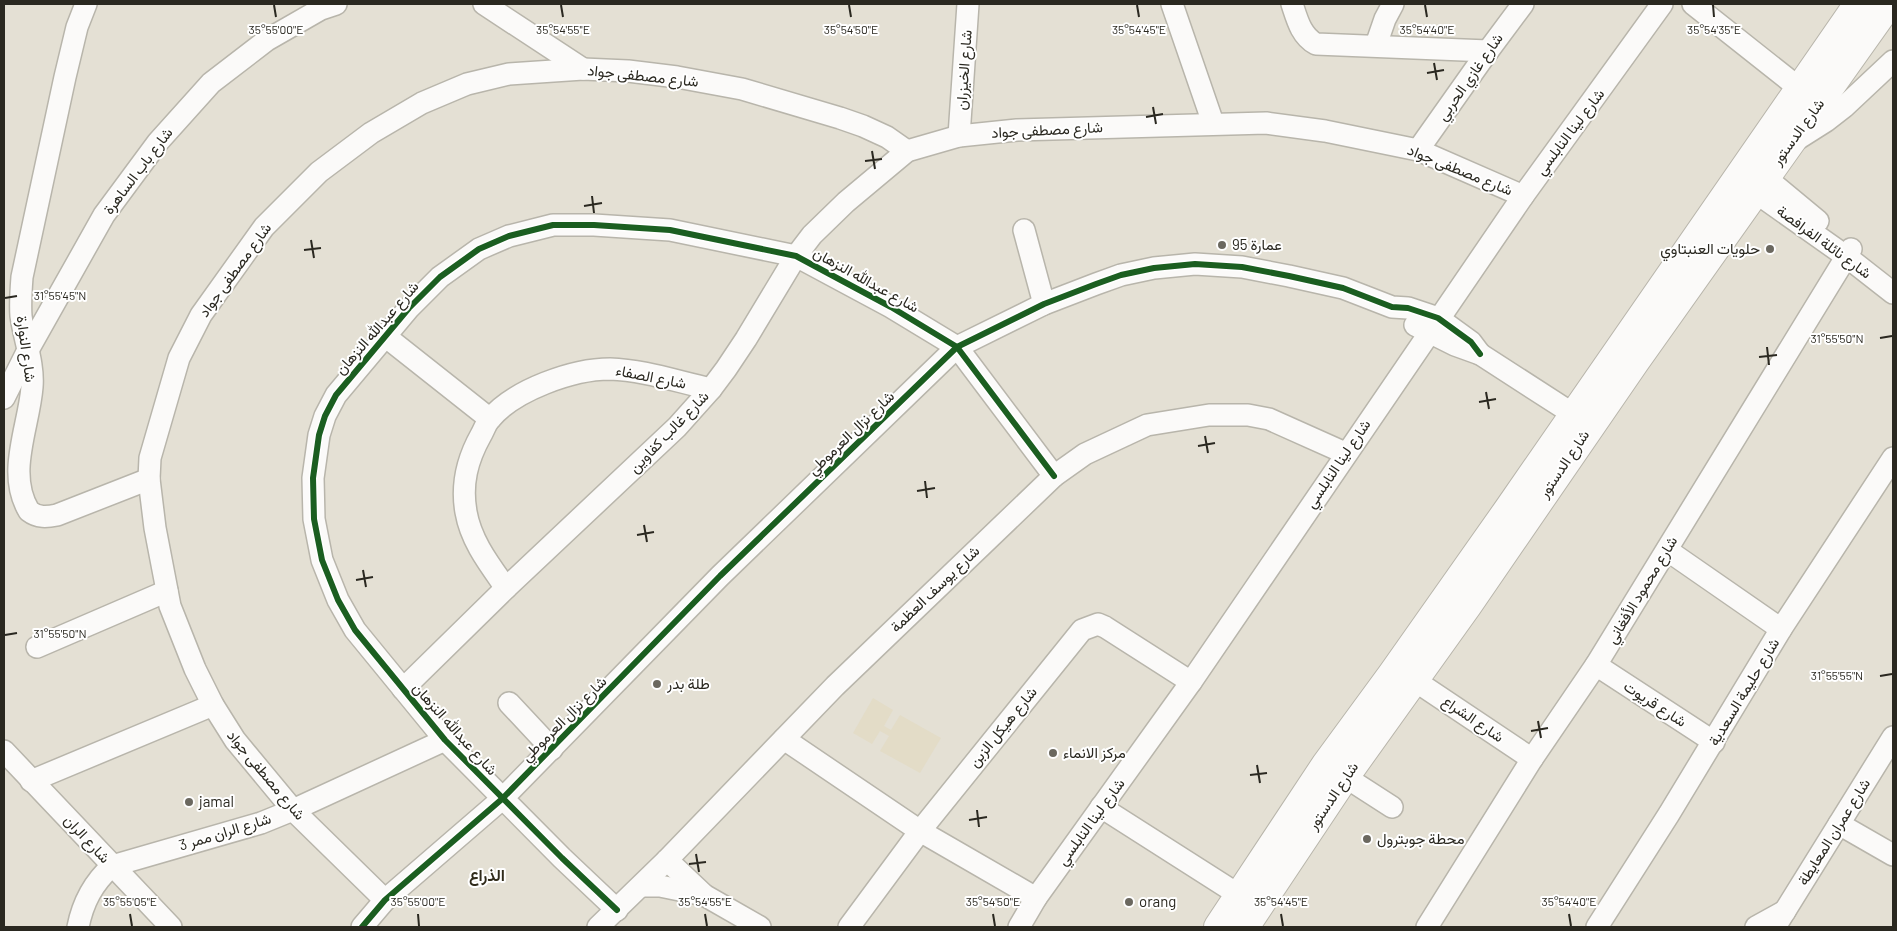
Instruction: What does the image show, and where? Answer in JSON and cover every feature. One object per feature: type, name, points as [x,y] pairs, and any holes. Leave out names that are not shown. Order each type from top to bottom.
[{"type":"main road","name":"شارع الدستور","points":[[1245,927],[1392,674],[1858,4]]},
{"type":"main road","name":"شارع الدستور","points":[[1218,927],[1239,895],[1336,770],[1414,680],[1629,370],[1890,4]]},
{"type":"street","name":"شارع النوارة","points":[[86,4],[77,27],[65,77],[22,277],[21,316],[32,375],[32,388],[20,460],[20,490],[29,511],[40,516],[57,515],[149,479]]},
{"type":"street","name":"شارع باب الساهرة","points":[[4,398],[28,350],[104,215],[158,142],[211,83],[267,40],[321,9],[336,4]]},
{"type":"street","points":[[484,4],[583,69]]},
{"type":"street","name":"شارع الخيزران","points":[[959,136],[968,4]]},
{"type":"street","points":[[1172,4],[1213,123]]},
{"type":"street","points":[[1292,4],[1302,31],[1308,40],[1316,44],[1488,51]]},
{"type":"street","points":[[1376,45],[1385,19],[1393,4]]},
{"type":"street","name":"شارع غازي الحربي","points":[[1418,150],[1523,4]]},
{"type":"street","name":"شارع لينا النابلسي","points":[[1019,927],[1036,898],[1191,682],[1345,453],[1522,196],[1662,4]]},
{"type":"street","points":[[1693,4],[1799,88]]},
{"type":"street","points":[[1790,144],[1844,107],[1893,60]]},
{"type":"street","name":"شارع مصطفى جواد","points":[[385,900],[293,810],[235,740],[213,705],[183,641],[167,591],[155,528],[149,479],[150,458],[154,439],[179,358],[201,315],[264,227],[320,172],[371,132],[422,103],[467,84],[509,74],[583,69],[628,71],[677,77],[742,89],[863,126],[887,137],[907,151],[959,136],[1017,130],[1266,123],[1325,131],[1418,150],[1522,196]]},
{"type":"street","name":"شارع غالب كفاوين","points":[[403,689],[506,588],[677,427],[711,389],[746,339],[796,256],[819,228],[846,202],[907,151]]},
{"type":"street","name":"شارع نائلة الفرافصة","points":[[1760,185],[1849,253],[1893,293]]},
{"type":"street","name":"شارع عبدالله النزهان","points":[[617,910],[502,799],[445,740],[355,630],[338,600],[322,560],[314,519],[313,478],[319,435],[325,416],[336,395],[385,336],[440,277],[479,249],[509,236],[553,225],[594,225],[670,230],[796,256],[891,307],[957,347],[1054,476]]},
{"type":"street","points":[[1024,230],[1044,304]]},
{"type":"street","name":"شارع نائلة الفرافصة","points":[[1849,253],[1893,280]]},
{"type":"street","name":"شارع محمود الأفغاني","points":[[1427,927],[1532,759],[1596,665],[1849,253]]},
{"type":"street","name":"شارع نزال العرموطي","points":[[362,927],[385,900],[502,799],[720,576],[957,347],[1044,304],[1121,275],[1154,268],[1195,264],[1242,267],[1290,276],[1343,288],[1392,307],[1397,314],[1433,325],[1455,345],[1480,354],[1572,414]]},
{"type":"street","points":[[385,336],[490,419]]},
{"type":"street","name":"شارع الصفاء","points":[[506,588],[475,541],[466,513],[464,494],[464,478],[474,448],[490,419],[506,404],[540,384],[568,375],[596,370],[610,369],[642,373],[711,389]]},
{"type":"street","name":"شارع يوسف العظمة","points":[[598,927],[642,886],[835,686],[1054,476],[1085,454],[1147,425],[1209,415],[1248,415],[1269,419],[1345,453]]},
{"type":"street","name":"شارع حليمة السعدية","points":[[1597,927],[1782,630],[1893,458]]},
{"type":"street","points":[[1666,550],[1782,630]]},
{"type":"street","points":[[37,647],[167,591]]},
{"type":"street","name":"شارع هيكل الزبن","points":[[850,927],[920,830],[1082,630],[1098,624],[1105,626],[1191,682]]},
{"type":"street","name":"شارع قريوت","points":[[1596,665],[1714,742]]},
{"type":"street","name":"شارع الشراع","points":[[1414,680],[1532,759]]},
{"type":"street","points":[[509,704],[552,749]]},
{"type":"street","points":[[32,780],[213,705]]},
{"type":"street","name":"شارع عمران المعايطة","points":[[1780,919],[1893,737]]},
{"type":"street","points":[[784,739],[920,830],[1036,898]]},
{"type":"street","name":"شارع الران ممر 3","points":[[112,866],[242,829],[293,810],[445,740]]},
{"type":"street","name":"شارع الران","points":[[4,751],[171,927]]},
{"type":"street","points":[[1336,770],[1392,806]]},
{"type":"street","points":[[1101,807],[1239,895]]},
{"type":"street","points":[[1839,824],[1893,854]]},
{"type":"street","points":[[667,860],[704,895],[750,925]]},
{"type":"street","points":[[78,927],[86,899],[92,887],[112,866]]},
{"type":"street","points":[[642,886],[660,886],[704,895]]},
{"type":"street","points":[[1756,927],[1780,919]]},
{"type":"shaded area","points":[[873,698],[893,710],[884,726],[891,730],[900,715],[941,738],[920,773],[880,751],[889,736],[880,731],[872,744],[853,733]]},
{"type":"cycle path","points":[[617,910],[562,858],[445,740],[355,630],[338,600],[322,560],[314,519],[313,478],[319,435],[325,416],[336,395],[409,308],[440,277],[479,249],[509,236],[553,225],[594,225],[670,230],[796,256],[891,307],[957,347],[1054,476]]},
{"type":"cycle path","points":[[362,927],[385,900],[502,799],[720,576],[957,347],[1044,304],[1121,275],[1154,268],[1195,264],[1242,267],[1289,276],[1343,288],[1392,307],[1408,308],[1438,318],[1471,342],[1480,354]]},
{"type":"place","name":"عمارة 95","points":[[1222,245]]},
{"type":"place","name":"حلويات العنبتاوي","points":[[1770,249]]},
{"type":"place","name":"طلة بدر","points":[[657,684]]},
{"type":"place","name":"مركز الانماء","points":[[1053,753]]},
{"type":"place","name":"jamal","points":[[189,802]]},
{"type":"place","name":"محطة جوبترول","points":[[1367,839]]},
{"type":"place","name":"orang","points":[[1129,902]]},
{"type":"district","name":"الذراع","points":[[487,875]]}]
